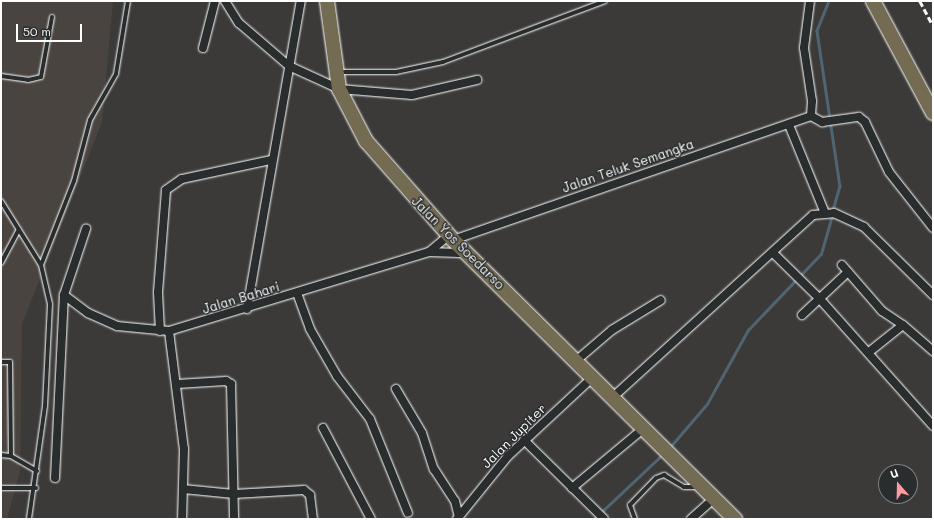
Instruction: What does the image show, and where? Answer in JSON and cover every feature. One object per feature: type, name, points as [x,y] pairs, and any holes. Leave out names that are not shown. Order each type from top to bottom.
[{"type":"highway","name":"Jalan Yos Soedarso","points":[[327,1],[334,72],[339,89],[366,141],[451,238],[594,376],[613,397],[661,444],[700,487],[735,519]]},
{"type":"highway","points":[[873,1],[933,113]]},
{"type":"street","points":[[203,48],[215,1]]},
{"type":"street","points":[[225,1],[240,23],[290,66],[339,89],[412,95],[477,80]]},
{"type":"street","points":[[247,309],[271,160],[290,66],[301,1]]},
{"type":"street","points":[[810,1],[804,48],[812,101],[811,116],[822,122],[846,117],[859,117],[865,122],[889,172],[933,228]]},
{"type":"street","name":"Jalan Teluk Semangka","points":[[451,238],[789,125],[811,116]]},
{"type":"street","points":[[789,125],[825,213]]},
{"type":"street","points":[[160,331],[158,292],[166,190],[182,179],[271,160]]},
{"type":"street","points":[[613,397],[773,253],[806,220],[825,213],[848,217],[864,227],[933,295]]},
{"type":"street","points":[[55,478],[64,295],[86,229]]},
{"type":"street","name":"Jalan Bahari","points":[[64,295],[88,313],[117,326],[169,331],[247,309],[429,252],[451,238]]},
{"type":"street","name":"Jalan Bahari","points":[[429,252],[466,253]]},
{"type":"street","points":[[773,253],[793,270],[820,298],[933,426]]},
{"type":"street","points":[[842,265],[882,311],[933,351]]},
{"type":"street","points":[[802,315],[848,272]]},
{"type":"street","points":[[297,293],[310,328],[337,376],[370,418],[408,513]]},
{"type":"street","points":[[577,360],[612,330],[661,300]]},
{"type":"street","points":[[868,352],[903,326]]},
{"type":"street","points":[[169,331],[177,384],[184,449],[182,519]]},
{"type":"street","name":"Jalan Jupiter","points":[[458,518],[487,479],[524,440],[594,376]]},
{"type":"street","points":[[177,384],[226,381],[231,384],[234,519]]},
{"type":"street","points":[[396,390],[422,433],[434,469],[455,501],[458,518]]},
{"type":"street","points":[[323,428],[371,519]]},
{"type":"street","points":[[572,488],[644,428]]},
{"type":"street","points":[[524,440],[604,519]]},
{"type":"street","points":[[183,489],[234,494],[304,490],[310,495],[313,519]]},
{"type":"street","points":[[691,519],[713,499]]},
{"type":"lane","points":[[41,266],[74,181],[87,132],[116,74],[128,1]]},
{"type":"lane","points":[[334,72],[363,75],[396,72],[443,62],[605,1]]},
{"type":"lane","points":[[1,76],[28,80],[41,77],[52,17]]},
{"type":"lane","points":[[1,201],[41,266],[50,304],[51,329],[36,488],[29,519]]},
{"type":"lane","points":[[1,263],[19,229]]},
{"type":"lane","points":[[1,362],[10,362],[11,456]]},
{"type":"lane","points":[[1,455],[11,456],[37,471]]},
{"type":"lane","points":[[635,519],[630,504],[656,478],[671,477],[693,489],[700,487]]},
{"type":"lane","points":[[1,488],[36,488]]},
{"type":"shaded area","points":[[1,1],[113,1],[102,122],[22,324],[20,471],[7,519],[1,519]]},
{"type":"waterway","points":[[829,1],[817,31],[840,186],[833,211]]},
{"type":"waterway","points":[[670,447],[707,404],[748,330],[821,254],[832,216]]},
{"type":"waterway","points":[[594,519],[664,453]]},
{"type":"railway","points":[[920,1],[933,25]]}]
